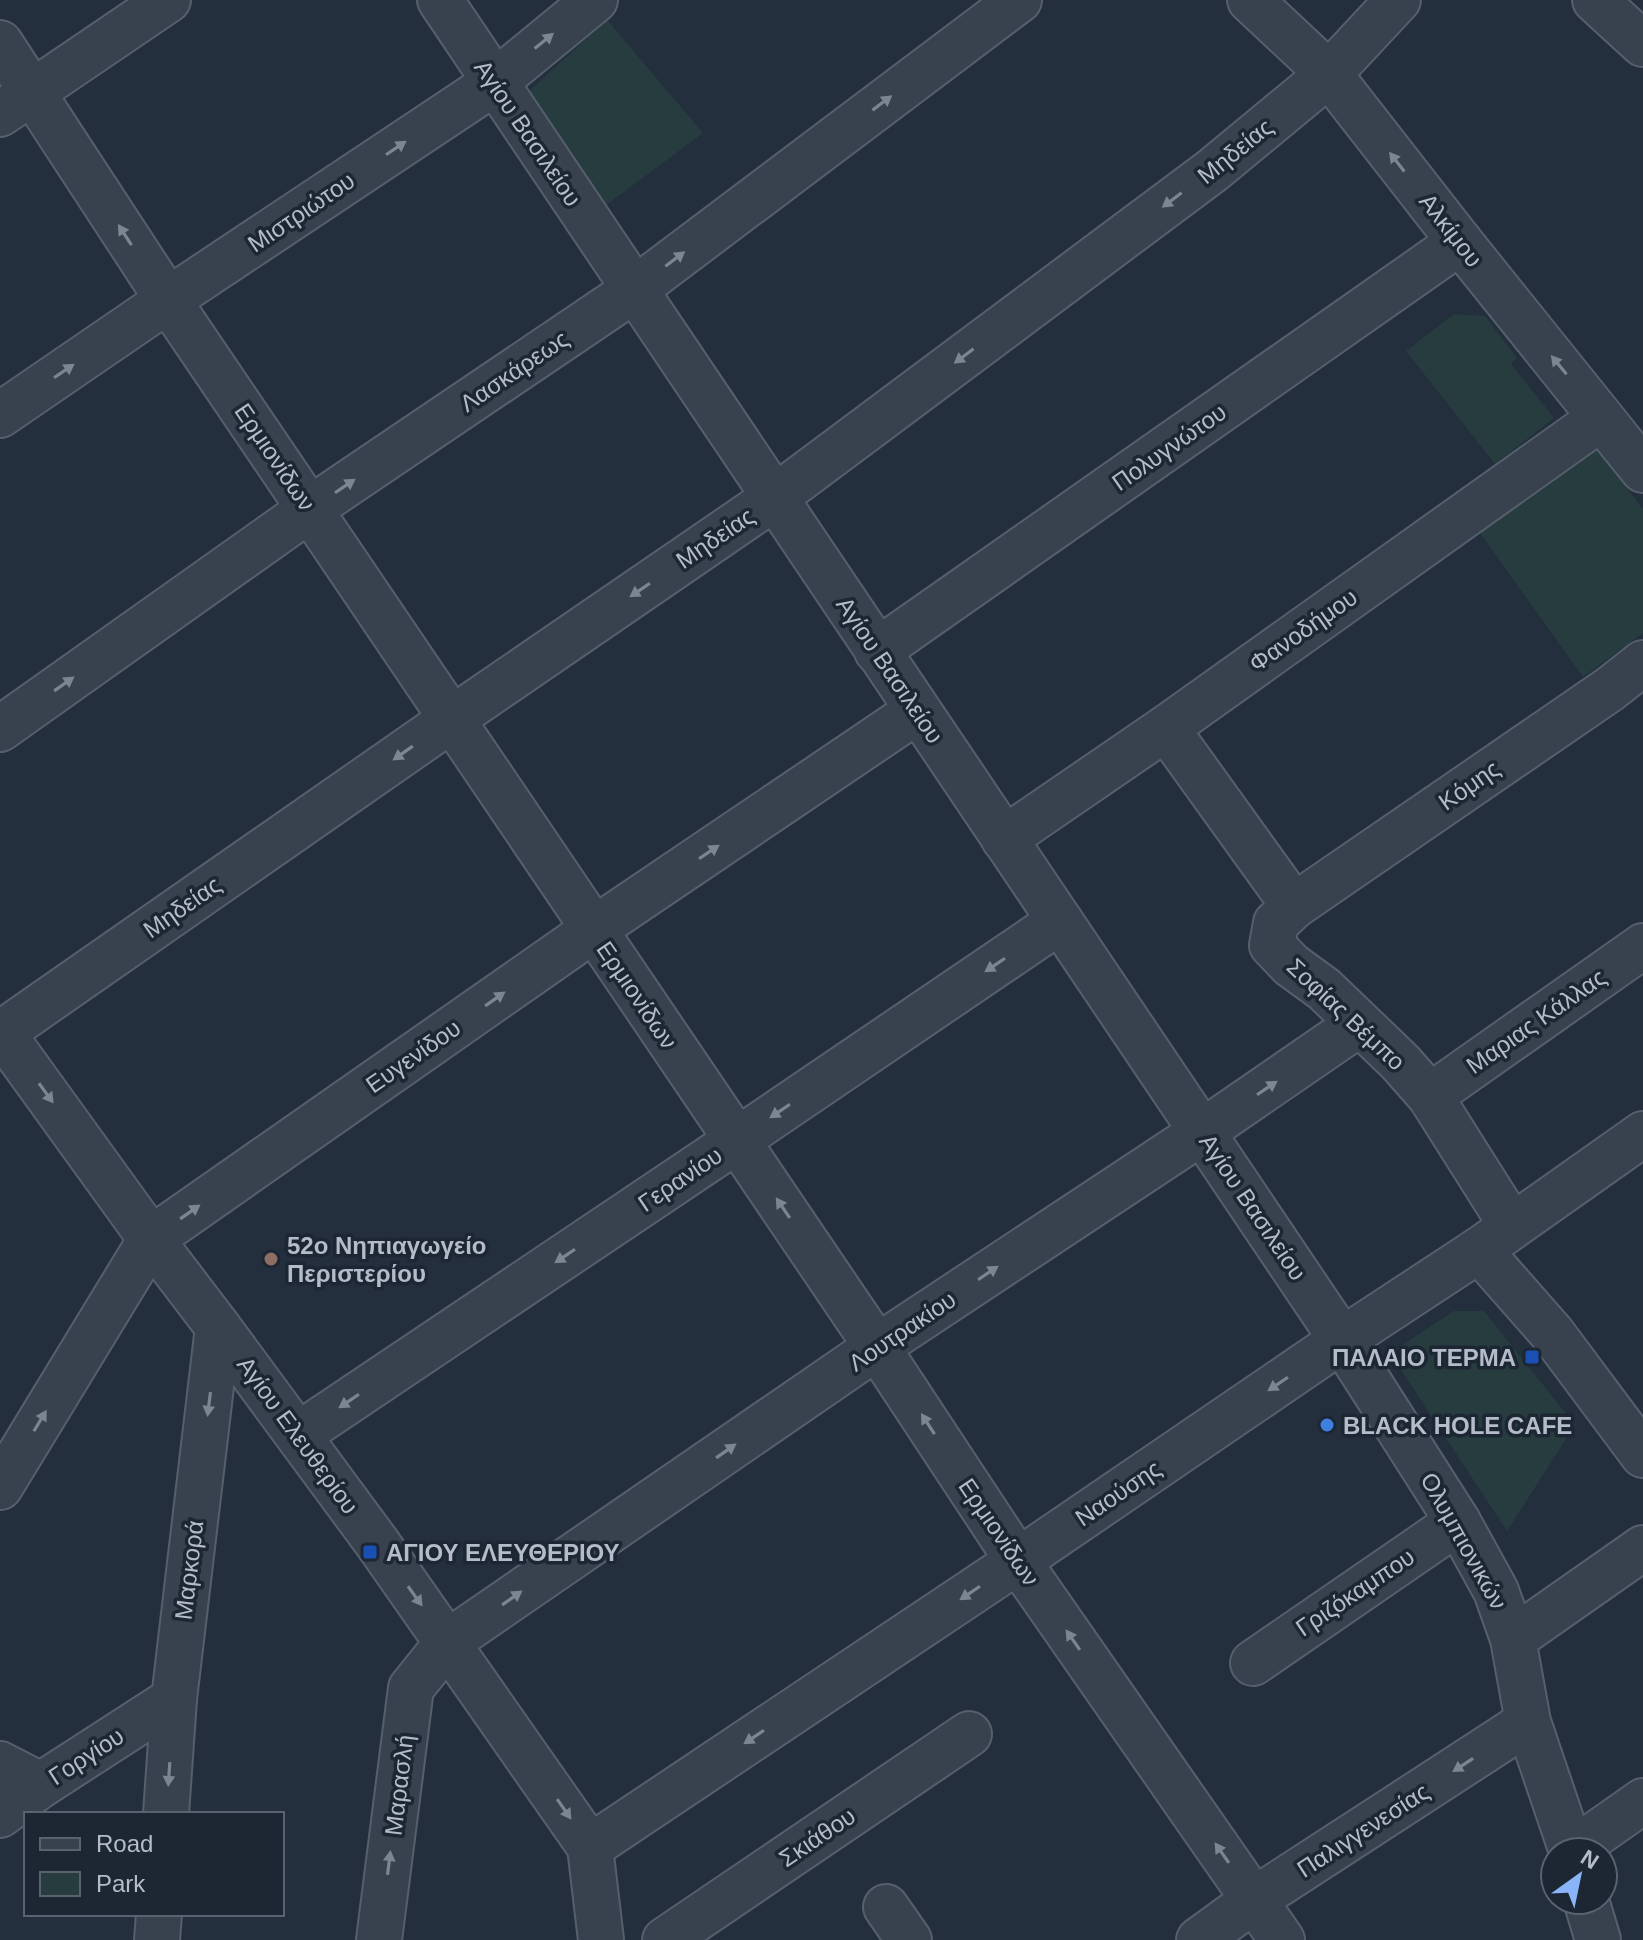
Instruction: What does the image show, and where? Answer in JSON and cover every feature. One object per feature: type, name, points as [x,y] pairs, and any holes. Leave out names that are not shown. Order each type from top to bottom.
[{"type":"street","points":[[16,103],[168,0]]},
{"type":"street","name":"Αγίου Βασιλείου","points":[[440,0],[1342,1340]]},
{"type":"street","name":"Μιστριώτου","points":[[0,415],[494,83],[595,0]]},
{"type":"street","name":"Λασκάρεως","points":[[0,729],[310,509],[634,290],[1019,0]]},
{"type":"street","name":"Αλκίμου","points":[[1250,0],[1329,74],[1643,470]]},
{"type":"street","name":"Μηδείας","points":[[0,1032],[774,498],[1213,170],[1329,74],[1398,0]]},
{"type":"street","points":[[1595,0],[1643,44]]},
{"type":"street","name":"Ερμιονίδων","points":[[0,43],[16,103],[168,300],[877,1347],[1018,1561],[1282,1940]]},
{"type":"street","name":"Πολυγνώτου","points":[[877,651],[1460,242]]},
{"type":"street","name":"Φανοδήμου","points":[[1004,839],[1166,728],[1601,418]]},
{"type":"street","name":"Κόμης","points":[[1294,906],[1610,689],[1643,663]]},
{"type":"street","name":"Ευγενίδου","points":[[0,1487],[151,1239],[593,930],[917,711]]},
{"type":"street","points":[[1166,728],[1294,906]]},
{"type":"street","name":"Σοφίας Βέμπο","points":[[1294,906],[1276,923],[1272,945],[1291,965],[1324,989],[1400,1062],[1430,1096],[1495,1238]]},
{"type":"street","name":"Γερανίου","points":[[298,1435],[1060,921]]},
{"type":"street","name":"Μαριας Κάλλας","points":[[1430,1096],[1643,946]]},
{"type":"street","name":"Λουτρακίου","points":[[448,1642],[877,1347],[1359,1024]]},
{"type":"street","name":"Αγίου Ελευθερίου","points":[[0,1032],[448,1642],[590,1847],[601,1940]]},
{"type":"street","name":"Ναούσης","points":[[590,1847],[1018,1561],[1643,1134]]},
{"type":"street","points":[[1495,1238],[1552,1333],[1643,1455]]},
{"type":"street","name":"Μαρκορά","points":[[166,1812],[174,1699],[218,1327]]},
{"type":"street","name":"Ολυμπιονικών","points":[[1342,1340],[1458,1522],[1496,1591],[1513,1639],[1528,1722],[1567,1836]]},
{"type":"street","name":"Γριζόκαμπου","points":[[1253,1663],[1458,1522]]},
{"type":"street","points":[[1513,1639],[1643,1548]]},
{"type":"street","name":"Μαρασλή","points":[[379,1940],[411,1688],[448,1642]]},
{"type":"street","name":"Γοργίου","points":[[0,1815],[174,1699]]},
{"type":"street","name":"Παλιγγενεσίας","points":[[1199,1940],[1254,1900],[1528,1722]]},
{"type":"street","name":"Σκιάθου","points":[[665,1940],[969,1734]]},
{"type":"street","points":[[0,1764],[41,1785]]},
{"type":"street","points":[[1594,1836],[1643,1801]]},
{"type":"street","points":[[157,1940],[159,1916]]},
{"type":"street","points":[[1591,1916],[1598,1940]]},
{"type":"green space","points":[[607,20],[703,133],[605,206],[527,93]]},
{"type":"green space","points":[[1454,314],[1485,316],[1517,358],[1511,364],[1554,418],[1495,464],[1406,351]]},
{"type":"green space","points":[[1593,445],[1643,509],[1643,633],[1583,677],[1477,529]]},
{"type":"green space","points":[[1454,1311],[1484,1311],[1575,1425],[1507,1531],[1390,1353]]},
{"type":"place","name":"52ο Νηπιαγωγείο Περιστερίου","points":[[271,1259]]},
{"type":"place","name":"ΠΑΛΑΙΟ ΤΕΡΜΑ","points":[[1532,1357]]},
{"type":"place","name":"BLACK HOLE CAFE","points":[[1327,1425]]},
{"type":"place","name":"ΑΓΙΟΥ ΕΛΕΥΘΕΡΙΟΥ","points":[[370,1552]]}]
